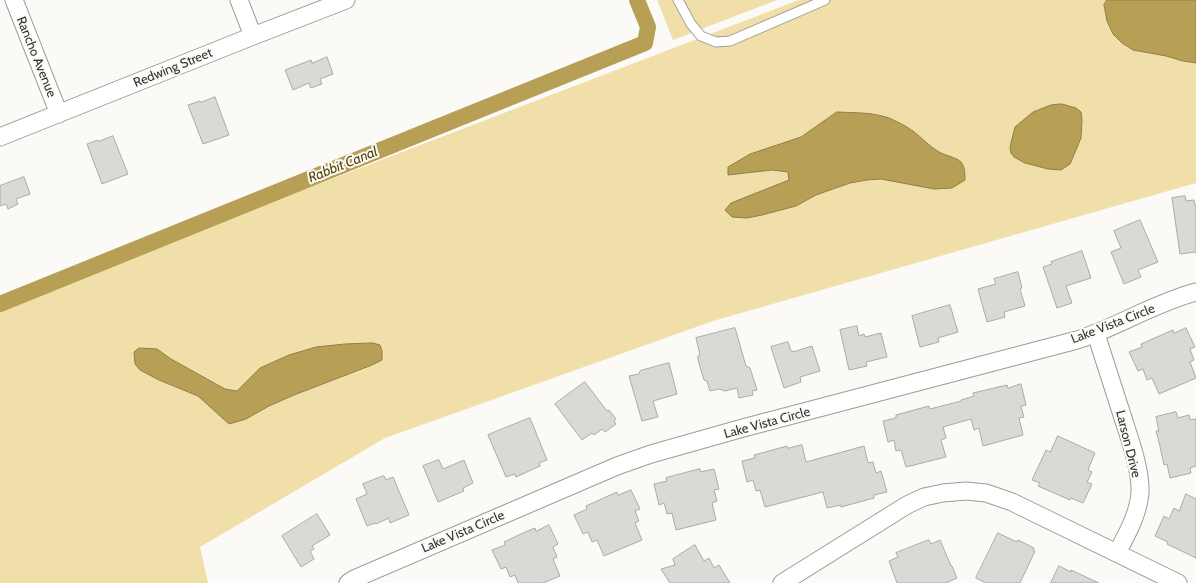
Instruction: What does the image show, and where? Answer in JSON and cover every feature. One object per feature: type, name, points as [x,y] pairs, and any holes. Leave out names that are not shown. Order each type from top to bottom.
[{"type":"street","name":"Rancho Avenue","points":[[14,0],[59,114]]},
{"type":"street","points":[[239,0],[253,36]]},
{"type":"street","name":"Redwing Street","points":[[0,137],[346,0]]},
{"type":"street","name":"Lake Vista Circle","points":[[348,583],[354,579],[617,466],[651,454],[1096,334],[1178,298],[1196,292]]},
{"type":"street","name":"Larson Drive","points":[[1096,334],[1131,445],[1138,473],[1140,493],[1136,513],[1128,534],[1117,553]]},
{"type":"street","points":[[782,583],[907,505],[924,497],[943,493],[966,491],[986,493],[1012,502],[1178,583]]},
{"type":"lane","points":[[678,0],[691,24],[701,36],[716,42],[730,41],[825,0]]},
{"type":"shaded area","points":[[657,0],[777,0],[673,40]]},
{"type":"shaded area","points":[[799,0],[1196,0],[1196,183],[713,321],[385,438],[200,547],[208,583],[0,583],[0,306]]},
{"type":"shaded area","points":[[1107,0],[1196,0],[1196,63],[1133,50],[1122,43],[1113,34],[1107,21],[1104,5]]},
{"type":"shaded area","points":[[1062,104],[1076,108],[1081,112],[1081,138],[1070,164],[1061,170],[1048,169],[1025,163],[1014,157],[1011,153],[1010,147],[1015,127],[1033,112],[1051,105]]},
{"type":"shaded area","points":[[837,112],[876,115],[889,118],[901,124],[913,131],[939,152],[961,162],[964,168],[965,180],[952,188],[934,189],[881,179],[867,180],[850,183],[816,195],[796,206],[762,215],[747,218],[732,217],[725,210],[731,203],[789,180],[788,172],[772,170],[728,175],[728,167],[750,154],[801,137]]},
{"type":"shaded area","points":[[373,343],[380,345],[382,360],[294,395],[269,406],[246,419],[229,424],[198,396],[159,380],[140,370],[135,364],[134,352],[139,348],[157,349],[171,359],[225,389],[237,391],[260,368],[289,355],[316,347]]},
{"type":"building","points":[[327,57],[333,74],[320,79],[322,84],[311,88],[309,83],[293,90],[285,70],[311,60],[312,63]]},
{"type":"building","points":[[215,97],[229,135],[203,144],[188,105]]},
{"type":"building","points":[[113,136],[128,174],[102,184],[87,144]]},
{"type":"building","points":[[24,177],[30,194],[16,199],[18,204],[8,209],[6,204],[0,206],[0,186]]},
{"type":"building","points":[[1185,196],[1186,201],[1194,200],[1196,205],[1196,252],[1180,254],[1172,198]]},
{"type":"building","points":[[1140,220],[1158,262],[1138,270],[1141,277],[1124,284],[1111,252],[1121,248],[1114,231]]},
{"type":"building","points":[[1082,251],[1091,278],[1066,286],[1072,303],[1057,308],[1043,267],[1052,264],[1051,262]]},
{"type":"building","points":[[1018,272],[1022,288],[1020,289],[1025,306],[1004,312],[1005,317],[987,322],[978,289],[996,284],[994,279]]},
{"type":"building","points":[[950,305],[958,332],[938,338],[939,342],[920,347],[912,316]]},
{"type":"building","points":[[857,326],[859,336],[864,334],[865,337],[881,333],[887,357],[866,362],[867,366],[849,370],[840,330]]},
{"type":"building","points":[[735,328],[746,366],[750,368],[757,390],[752,391],[753,395],[739,398],[737,388],[725,391],[719,389],[710,391],[707,381],[704,380],[698,360],[698,356],[700,355],[696,338]]},
{"type":"building","points":[[1186,328],[1195,347],[1190,349],[1194,360],[1190,362],[1196,378],[1159,394],[1152,378],[1147,380],[1143,369],[1138,371],[1129,352],[1142,347],[1141,344],[1173,330],[1174,333]]},
{"type":"building","points":[[788,342],[791,351],[793,352],[812,346],[820,371],[800,377],[801,382],[784,388],[771,347]]},
{"type":"building","points":[[669,363],[677,394],[653,401],[658,417],[642,421],[629,376],[639,374],[640,371]]},
{"type":"building","points":[[585,382],[607,411],[609,410],[616,419],[614,421],[616,424],[605,432],[602,429],[594,435],[592,433],[582,440],[555,404]]},
{"type":"building","points":[[1021,384],[1026,405],[1021,406],[1024,417],[1019,418],[1023,435],[983,446],[979,428],[974,430],[971,419],[943,427],[946,438],[941,440],[946,457],[906,467],[901,450],[896,451],[894,440],[888,442],[883,421],[896,418],[896,415],[929,406],[930,409],[961,401],[974,396],[973,393],[1007,385],[1008,388]]},
{"type":"building","points":[[1176,412],[1178,418],[1189,415],[1190,420],[1196,419],[1196,466],[1190,468],[1191,473],[1170,478],[1167,464],[1164,465],[1156,431],[1159,431],[1156,417]]},
{"type":"building","points":[[530,418],[547,460],[539,463],[540,466],[516,477],[515,474],[506,477],[488,435]]},
{"type":"building","points":[[1058,436],[1095,453],[1088,470],[1092,472],[1087,482],[1092,484],[1083,503],[1071,498],[1070,500],[1038,486],[1040,483],[1032,480],[1046,450],[1050,452]]},
{"type":"building","points":[[802,445],[806,462],[864,446],[868,463],[873,462],[876,473],[881,471],[887,492],[874,495],[874,498],[841,507],[841,505],[827,508],[823,492],[765,507],[760,490],[756,491],[753,480],[747,482],[742,461],[755,458],[754,455],[787,446],[788,448]]},
{"type":"building","points":[[439,460],[443,469],[464,460],[473,483],[463,488],[464,491],[438,502],[423,466]]},
{"type":"building","points":[[700,469],[700,472],[714,469],[719,489],[714,490],[717,501],[712,503],[716,520],[676,530],[672,513],[667,514],[664,503],[659,505],[654,484],[667,481],[666,478]]},
{"type":"building","points":[[384,476],[386,480],[393,477],[409,515],[390,523],[389,518],[367,526],[356,499],[367,494],[363,484]]},
{"type":"building","points":[[631,490],[640,509],[635,511],[639,521],[635,523],[642,540],[604,556],[597,540],[592,542],[588,532],[583,534],[574,515],[587,509],[586,506],[617,492],[618,495]]},
{"type":"building","points":[[1186,494],[1196,499],[1196,558],[1167,544],[1168,542],[1155,536],[1164,516],[1169,519],[1174,508],[1179,511]]},
{"type":"building","points":[[317,514],[330,535],[312,546],[314,549],[310,551],[314,559],[301,567],[282,536]]},
{"type":"building","points":[[549,525],[558,544],[553,547],[557,557],[553,559],[560,576],[543,583],[518,583],[515,575],[510,577],[506,567],[501,569],[492,550],[505,545],[504,542],[523,533],[535,528],[536,531]]},
{"type":"building","points":[[998,533],[1017,542],[1018,540],[1034,548],[1033,550],[1035,551],[1020,583],[986,583],[976,578]]},
{"type":"building","points":[[929,540],[931,544],[940,540],[957,578],[946,583],[897,583],[889,561],[898,557],[896,553]]},
{"type":"building","points":[[695,545],[704,561],[709,558],[714,568],[719,565],[730,583],[670,583],[661,569],[675,565],[673,559]]},
{"type":"building","points":[[1059,566],[1071,572],[1071,570],[1099,583],[1051,583]]},
{"type":"waterway","name":"Rabbit Canal","points":[[0,304],[645,43],[648,27],[637,0]]}]
